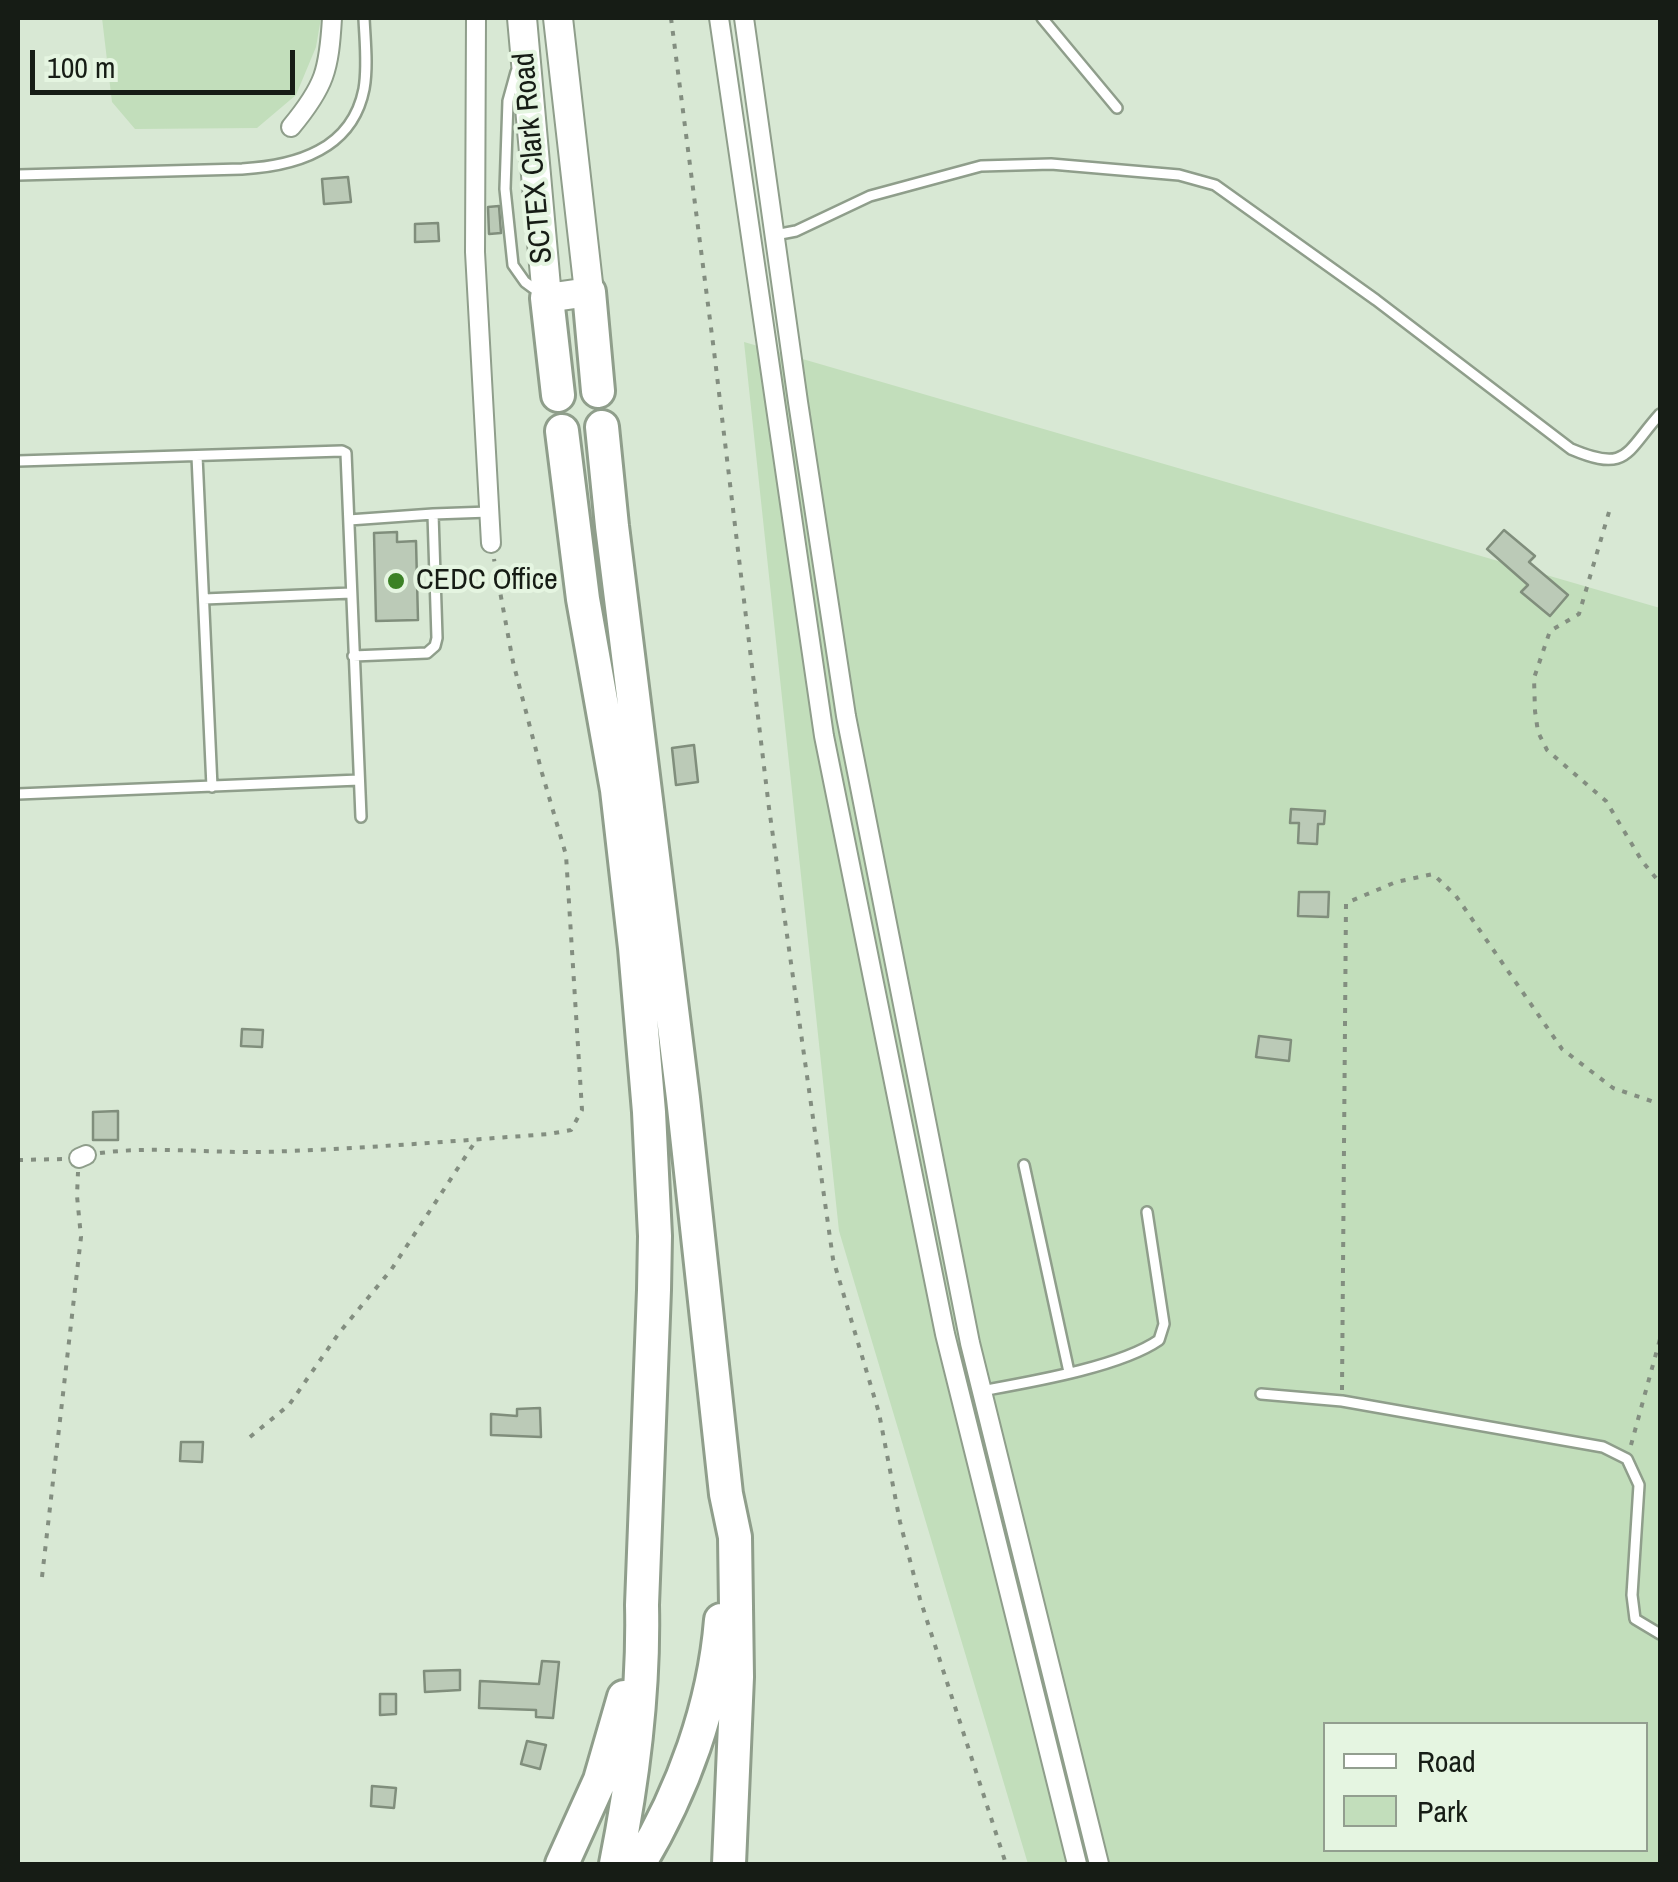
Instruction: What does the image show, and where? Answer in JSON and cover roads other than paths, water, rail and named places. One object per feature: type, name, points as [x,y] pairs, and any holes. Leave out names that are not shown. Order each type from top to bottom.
[{"type":"highway","points":[[588,292],[598,392]]},
{"type":"highway","points":[[546,298],[558,395]]},
{"type":"highway","points":[[602,427],[726,1494],[735,1537],[737,1678],[729,1864]]},
{"type":"highway","points":[[562,431],[583,598],[617,790],[650,1112],[655,1236],[643,1654],[637,1725],[616,1864]]},
{"type":"highway","points":[[639,1864],[676,1793],[705,1706],[720,1628],[726,1494]]},
{"type":"highway","points":[[562,1864],[585,1817],[612,1742],[642,1605]]},
{"type":"main road","name":"SCTEX Clark Road","points":[[558,18],[588,292]]},
{"type":"main road","name":"SCTEX Clark Road","points":[[523,32],[546,298]]},
{"type":"main road","points":[[546,298],[588,292]]},
{"type":"street","points":[[291,127],[314,99],[324,79],[332,18]]},
{"type":"street","points":[[476,18],[476,252],[491,543]]},
{"type":"street","points":[[719,18],[814,678],[962,1408],[1077,1864]]},
{"type":"street","points":[[744,18],[837,664],[880,888],[981,1391],[1099,1864]]},
{"type":"lane","points":[[18,175],[268,168],[302,160],[333,142],[354,116],[366,74],[364,18]]},
{"type":"lane","points":[[1042,18],[1117,108]]},
{"type":"lane","points":[[775,236],[796,231],[870,196],[981,166],[1051,164],[1179,174],[1215,185],[1376,300],[1571,448],[1596,460],[1614,460],[1626,454],[1660,414]]},
{"type":"lane","points":[[18,462],[342,451],[346,454],[361,816]]},
{"type":"lane","points":[[197,456],[212,786]]},
{"type":"lane","points":[[350,520],[490,512]]},
{"type":"lane","points":[[353,656],[427,652],[434,646],[434,514]]},
{"type":"lane","points":[[204,599],[352,593]]},
{"type":"lane","points":[[18,794],[359,780]]},
{"type":"lane","points":[[856,893],[880,888]]},
{"type":"lane","points":[[1024,1165],[1069,1372]]},
{"type":"lane","points":[[981,1391],[1069,1372],[1147,1349],[1160,1340],[1164,1324],[1147,1212]]},
{"type":"lane","points":[[1261,1394],[1342,1401],[1603,1447],[1627,1459],[1639,1485],[1632,1595],[1635,1618],[1660,1634]]},
{"type":"place","name":"CEDC Office","points":[[396,581]]}]
